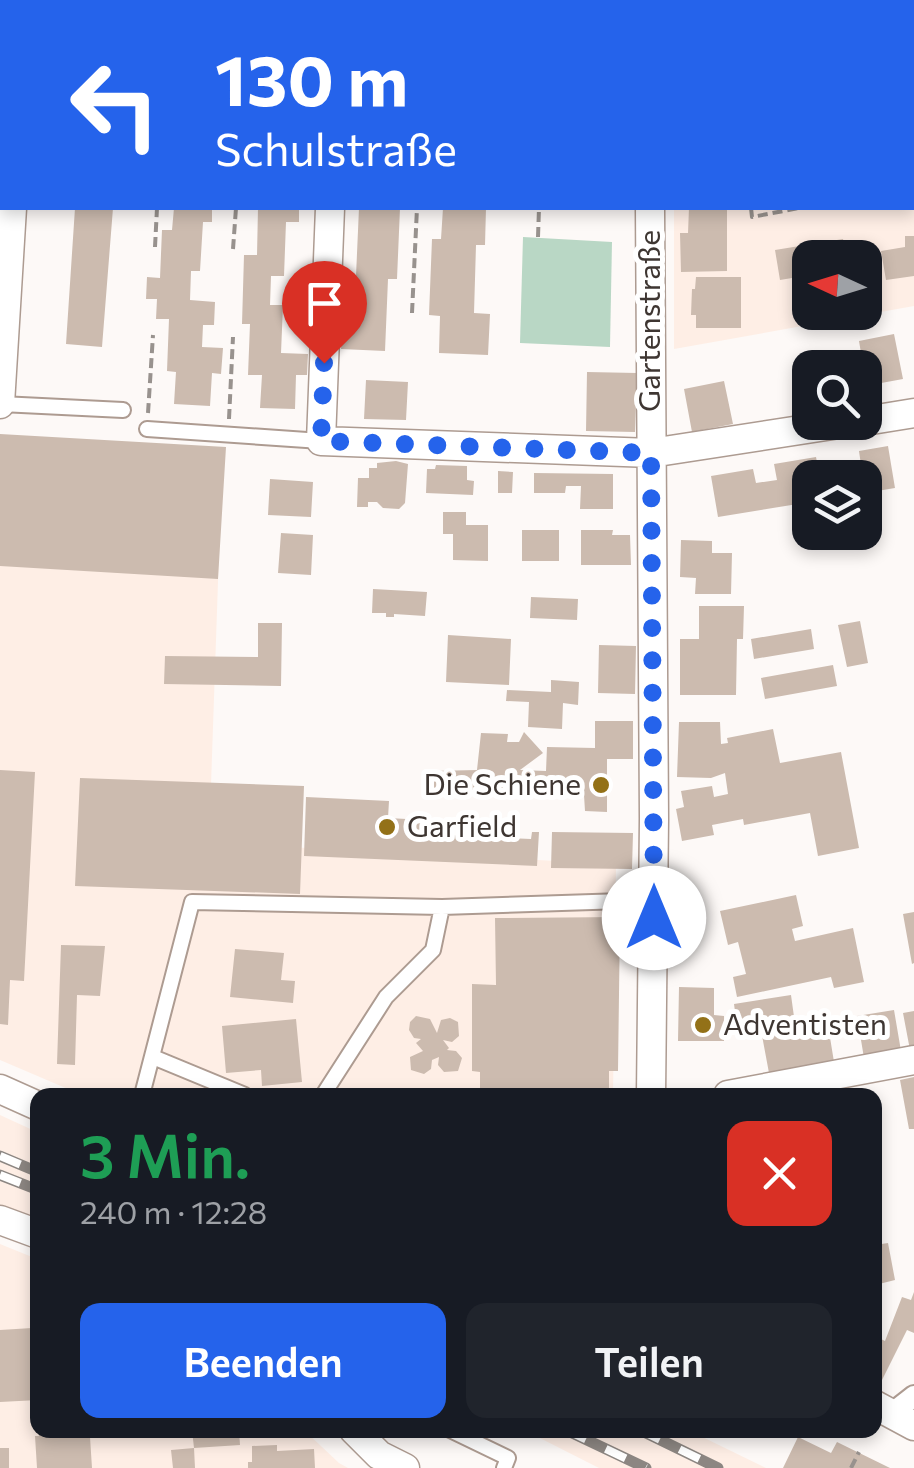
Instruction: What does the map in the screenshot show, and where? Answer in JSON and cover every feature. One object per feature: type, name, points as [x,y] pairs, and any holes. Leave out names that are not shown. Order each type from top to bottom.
[{"type":"street","points":[[0,404],[12,210]]},
{"type":"street","points":[[330,210],[321,441],[651,453],[792,431]]},
{"type":"street","name":"Gartenstraße","points":[[650,210],[652,1088]]},
{"type":"street","points":[[882,418],[914,413]]},
{"type":"street","points":[[765,1088],[914,1060]]},
{"type":"street","points":[[0,1090],[30,1103]]},
{"type":"street","points":[[0,1220],[30,1231]]},
{"type":"street","points":[[893,1415],[914,1396]]},
{"type":"street","points":[[362,1438],[379,1455],[406,1468]]},
{"type":"lane","points":[[0,404],[123,410]]},
{"type":"lane","points":[[147,429],[321,441]]},
{"type":"lane","points":[[144,1088],[192,902],[442,907],[654,900]]},
{"type":"lane","points":[[327,1088],[386,996],[433,950],[442,907]]},
{"type":"lane","points":[[153,1056],[228,1088]]},
{"type":"lane","points":[[467,1438],[508,1458],[504,1468]]},
{"type":"path","points":[[155,247],[157,210]]},
{"type":"path","points":[[233,249],[236,210]]},
{"type":"path","points":[[412,313],[417,210]]},
{"type":"path","points":[[538,237],[539,210]]},
{"type":"path","points":[[751,210],[752,217],[789,210]]},
{"type":"path","points":[[147,429],[153,335]]},
{"type":"path","points":[[228,434],[234,337]]},
{"type":"path","points":[[851,1468],[858,1452]]},
{"type":"shaded area","points":[[674,210],[914,210],[914,306],[882,312],[882,240],[792,240],[792,328],[674,349]]},
{"type":"shaded area","points":[[0,483],[221,495],[209,843],[616,864],[613,1088],[66,1088],[0,1060]]},
{"type":"shaded area","points":[[0,1115],[30,1129],[30,1217],[0,1206]]},
{"type":"shaded area","points":[[0,1244],[30,1256],[30,1438],[312,1438],[348,1468],[0,1468]]},
{"type":"shaded area","points":[[540,1438],[704,1438],[766,1468],[599,1468]]},
{"type":"green space","points":[[523,237],[612,242],[610,347],[520,343]]},
{"type":"building","points":[[75,210],[113,210],[102,347],[66,344]]},
{"type":"building","points":[[174,210],[212,210],[212,222],[203,222],[200,271],[191,271],[190,300],[215,302],[214,325],[203,325],[202,347],[223,348],[221,374],[212,373],[210,406],[174,404],[176,372],[167,371],[169,319],[156,319],[157,299],[146,299],[147,277],[160,278],[162,230],[172,230]]},
{"type":"building","points":[[258,210],[299,210],[299,222],[286,222],[284,276],[271,276],[270,305],[283,305],[281,353],[308,354],[307,375],[296,375],[295,409],[260,408],[262,375],[248,375],[250,324],[242,324],[244,255],[257,255]]},
{"type":"building","points":[[359,210],[400,210],[397,279],[388,279],[385,351],[341,349],[344,275],[356,276]]},
{"type":"building","points":[[443,210],[486,210],[485,245],[476,245],[474,313],[490,314],[488,355],[439,353],[440,316],[429,315],[432,239],[441,239]]},
{"type":"building","points":[[689,210],[727,210],[727,271],[681,272],[680,233],[688,233]]},
{"type":"building","points":[[905,236],[914,236],[914,276],[886,280],[882,251],[905,247]]},
{"type":"building","points":[[792,247],[792,278],[780,280],[775,250]]},
{"type":"building","points":[[696,277],[741,277],[741,328],[696,328],[696,315],[691,315]]},
{"type":"building","points":[[894,334],[903,379],[882,383],[882,350],[860,350],[859,341]]},
{"type":"building","points":[[587,372],[637,373],[635,432],[586,431]]},
{"type":"building","points":[[366,380],[408,382],[406,420],[364,419]]},
{"type":"building","points":[[724,381],[733,424],[692,432],[684,389]]},
{"type":"building","points":[[0,434],[226,447],[218,579],[0,566]]},
{"type":"building","points":[[888,446],[895,488],[882,490],[882,460],[860,460],[859,451]]},
{"type":"building","points":[[792,461],[792,505],[718,517],[711,476],[753,469],[756,483],[777,480],[774,464]]},
{"type":"building","points":[[377,463],[408,464],[405,503],[399,509],[383,508],[377,502],[357,507],[358,478],[369,478],[369,468],[377,468]]},
{"type":"building","points":[[436,465],[467,466],[467,480],[474,481],[473,495],[426,493],[427,469],[435,469]]},
{"type":"building","points":[[498,471],[513,472],[512,493],[498,493]]},
{"type":"building","points":[[534,473],[613,474],[613,509],[580,509],[581,486],[566,486],[565,493],[534,493]]},
{"type":"building","points":[[270,479],[313,482],[311,517],[268,515]]},
{"type":"building","points":[[443,512],[466,512],[466,525],[488,525],[488,561],[453,560],[453,534],[443,534]]},
{"type":"building","points":[[522,530],[559,530],[559,561],[522,561]]},
{"type":"building","points":[[581,530],[613,530],[612,535],[630,535],[631,565],[581,565]]},
{"type":"building","points":[[281,533],[313,535],[311,575],[278,573]]},
{"type":"building","points":[[681,540],[712,541],[712,553],[732,553],[731,594],[695,594],[696,578],[680,577]]},
{"type":"building","points":[[373,589],[427,592],[425,616],[386,617],[386,613],[372,613]]},
{"type":"building","points":[[531,597],[578,599],[577,620],[530,618]]},
{"type":"building","points":[[699,606],[744,606],[743,639],[737,639],[736,695],[680,695],[680,639],[699,639]]},
{"type":"building","points":[[860,621],[868,663],[847,667],[838,625]]},
{"type":"building","points":[[258,623],[282,623],[281,686],[164,684],[165,656],[258,657]]},
{"type":"building","points":[[811,629],[814,649],[754,659],[751,639]]},
{"type":"building","points":[[448,635],[511,639],[509,685],[446,682]]},
{"type":"building","points":[[599,645],[636,646],[635,694],[598,693]]},
{"type":"building","points":[[833,665],[837,686],[765,699],[761,678]]},
{"type":"building","points":[[551,680],[579,682],[578,705],[563,703],[562,729],[528,727],[529,702],[506,701],[507,690],[551,692]]},
{"type":"building","points":[[595,721],[633,721],[633,759],[607,759],[607,812],[585,811],[584,795],[429,788],[431,771],[477,770],[481,733],[508,734],[507,742],[519,742],[524,732],[543,753],[520,770],[546,771],[547,747],[595,748]]},
{"type":"building","points":[[679,722],[720,722],[721,744],[728,743],[727,738],[773,729],[780,763],[841,752],[859,848],[818,856],[810,813],[744,825],[743,819],[712,825],[714,835],[682,841],[676,809],[684,807],[681,791],[712,786],[714,797],[728,794],[725,773],[711,778],[677,777]]},
{"type":"building","points":[[0,770],[35,772],[24,981],[10,980],[8,1025],[0,1024]]},
{"type":"building","points":[[80,778],[304,786],[300,894],[75,886]]},
{"type":"building","points":[[306,797],[389,801],[388,818],[425,820],[424,834],[531,839],[532,832],[539,832],[537,866],[304,856]]},
{"type":"building","points":[[552,832],[633,833],[632,869],[551,868]]},
{"type":"building","points":[[796,895],[803,926],[792,929],[795,941],[853,928],[864,982],[834,988],[831,977],[737,997],[733,977],[746,974],[738,942],[728,945],[720,911]]},
{"type":"building","points":[[914,912],[914,963],[912,964],[903,914]]},
{"type":"building","points":[[620,917],[618,1071],[609,1071],[609,1088],[480,1088],[480,1072],[472,1071],[472,984],[496,985],[495,918]]},
{"type":"building","points":[[61,945],[105,946],[100,996],[77,995],[75,1065],[57,1064]]},
{"type":"building","points":[[235,949],[284,953],[281,980],[295,981],[293,1003],[230,997]]},
{"type":"building","points":[[679,987],[714,988],[714,1015],[724,1016],[724,1041],[678,1041]]},
{"type":"building","points":[[791,995],[795,1024],[827,1019],[834,1062],[769,1073],[761,1030],[738,1033],[734,1004]]},
{"type":"building","points":[[894,1010],[901,1051],[864,1058],[857,1016]]},
{"type":"building","points":[[914,1011],[914,1050],[910,1050],[903,1013]]},
{"type":"building","points":[[416,1016],[430,1019],[437,1033],[441,1020],[450,1018],[458,1022],[459,1036],[452,1042],[443,1040],[447,1050],[456,1051],[462,1058],[458,1071],[444,1072],[438,1065],[439,1057],[432,1060],[431,1069],[424,1074],[411,1070],[410,1057],[423,1051],[416,1043],[421,1039],[414,1038],[409,1030]]},
{"type":"building","points":[[296,1019],[302,1082],[262,1086],[261,1070],[226,1073],[222,1026]]},
{"type":"building","points":[[914,1077],[914,1129],[909,1129],[900,1080]]},
{"type":"building","points":[[888,1243],[895,1280],[882,1283],[882,1244]]},
{"type":"building","points":[[914,1292],[914,1333],[907,1330],[882,1380],[882,1340],[885,1341],[902,1297],[911,1300]]},
{"type":"building","points":[[30,1328],[30,1400],[0,1402],[0,1330]]},
{"type":"building","points":[[35,1438],[90,1438],[92,1468],[37,1468]]},
{"type":"building","points":[[193,1438],[240,1438],[240,1445],[194,1448]]},
{"type":"building","points":[[800,1438],[831,1453],[837,1442],[890,1468],[783,1468]]},
{"type":"building","points":[[277,1445],[277,1451],[314,1449],[315,1468],[248,1468],[252,1446]]},
{"type":"building","points":[[0,1448],[9,1448],[9,1468],[0,1468]]},
{"type":"building","points":[[194,1448],[195,1468],[173,1468],[171,1450]]},
{"type":"railway","points":[[0,1156],[30,1169]]},
{"type":"railway","points":[[0,1175],[30,1187]]},
{"type":"railway","points":[[583,1438],[646,1468]]},
{"type":"railway","points":[[656,1438],[718,1468]]},
{"type":"place","name":"Die Schiene","points":[[601,785]]},
{"type":"place","name":"Garfield","points":[[387,827]]},
{"type":"place","name":"Adventisten","points":[[703,1025]]},
{"type":"route","points":[[324,363],[321,441],[651,453],[654,918]]}]
